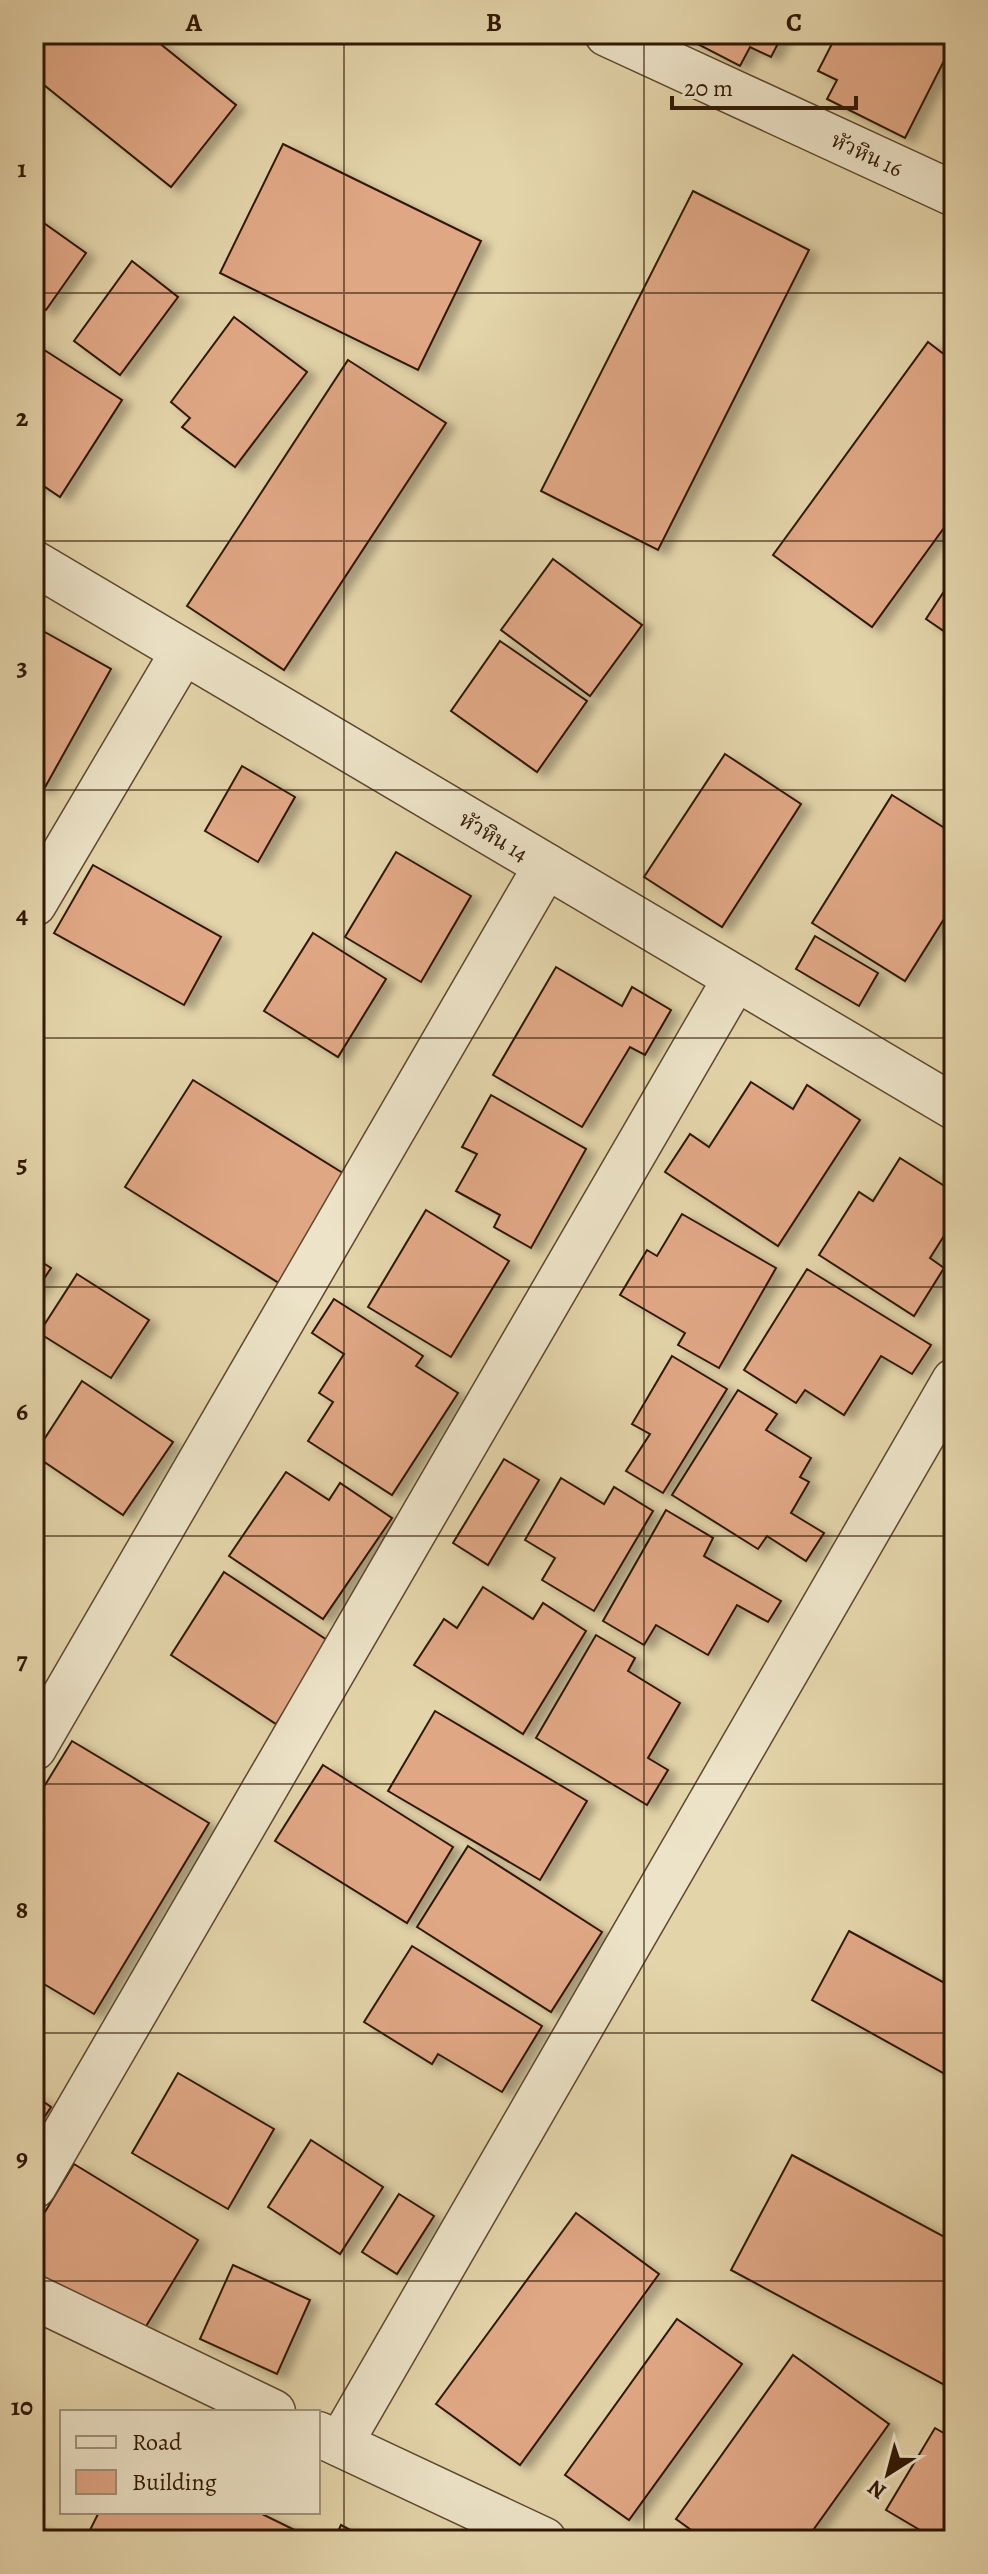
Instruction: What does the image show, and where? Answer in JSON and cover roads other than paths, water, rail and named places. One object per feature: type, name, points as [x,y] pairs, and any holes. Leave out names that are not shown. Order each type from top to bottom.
[{"type":"street","name":"หัวหิน 16","points":[[607,34],[954,194]]},
{"type":"street","name":"หัวหิน 14","points":[[34,563],[954,1107]]},
{"type":"street","points":[[34,904],[183,652]]},
{"type":"street","points":[[34,1748],[546,866]]},
{"type":"street","points":[[34,2186],[735,979]]},
{"type":"street","points":[[544,2540],[329,2439],[954,1381]]},
{"type":"street","points":[[34,2297],[269,2410]]}]
